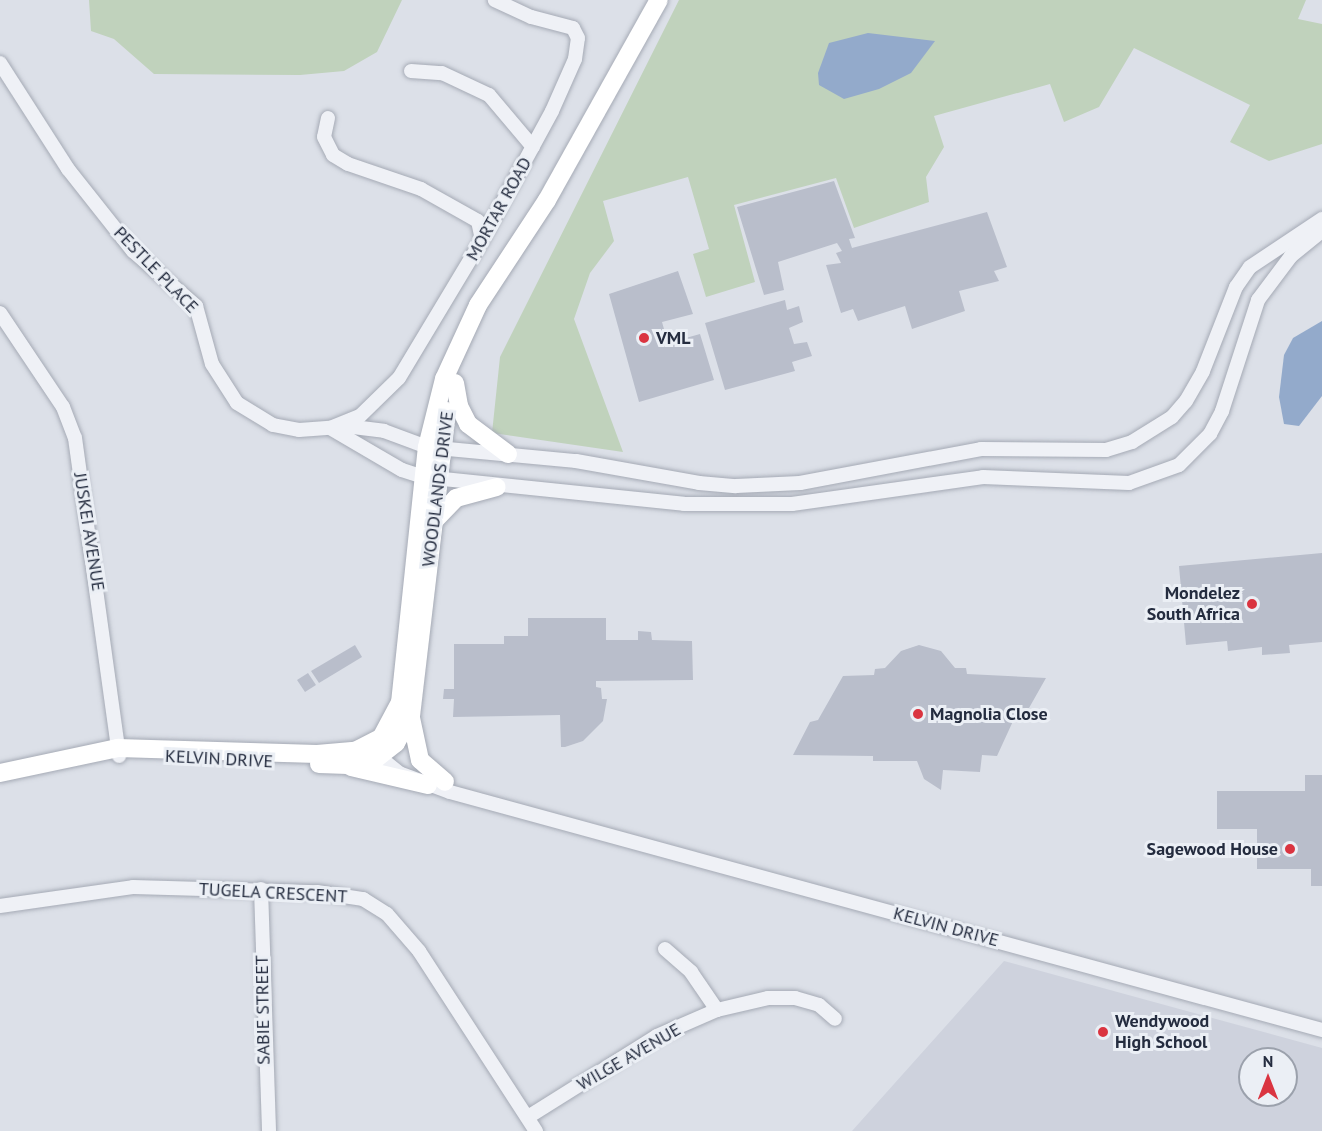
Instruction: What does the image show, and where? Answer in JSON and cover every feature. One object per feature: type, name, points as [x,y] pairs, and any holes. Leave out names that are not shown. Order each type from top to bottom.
[{"type":"main road","name":"WOODLANDS DRIVE","points":[[434,448],[455,383],[547,200],[659,0]]},
{"type":"main road","name":"WOODLANDS DRIVE","points":[[376,750],[393,722],[400,703],[444,379],[466,330],[547,200]]},
{"type":"main road","points":[[455,383],[459,406],[468,424],[508,454]]},
{"type":"main road","name":"WOODLANDS DRIVE","points":[[376,750],[400,737],[411,716],[432,523],[430,478]]},
{"type":"main road","points":[[432,523],[456,498],[496,487]]},
{"type":"main road","points":[[411,716],[417,754],[436,784]]},
{"type":"main road","name":"KELVIN DRIVE","points":[[119,752],[348,765],[376,750]]},
{"type":"main road","name":"KELVIN DRIVE","points":[[0,773],[119,752],[317,754],[376,750]]},
{"type":"main road","points":[[348,765],[436,784]]},
{"type":"street","name":"MORTAR ROAD","points":[[330,428],[345,426],[375,405],[399,378],[482,240],[533,147],[575,59],[578,38],[570,27],[531,17],[495,0]]},
{"type":"street","name":"PESTLE PLACE","points":[[0,63],[68,169],[133,251],[196,306],[214,370],[237,402],[273,425],[299,430],[330,428]]},
{"type":"street","points":[[411,71],[442,73],[489,95],[533,147]]},
{"type":"street","points":[[328,118],[324,137],[333,155],[348,164],[421,189],[478,221],[482,240]]},
{"type":"street","points":[[345,426],[384,431],[434,448],[508,454],[699,483],[767,486],[811,482],[981,449],[1106,450],[1132,442],[1172,417],[1186,401],[1203,371],[1236,287],[1250,267],[1322,219]]},
{"type":"street","points":[[330,428],[402,470],[430,478],[496,487],[731,506],[792,504],[983,477],[1092,484],[1129,483],[1158,476],[1179,465],[1210,434],[1222,411],[1258,300],[1291,256],[1322,231]]},
{"type":"street","name":"JUSKEI AVENUE","points":[[0,312],[4,329],[63,407],[75,438],[119,752]]},
{"type":"street","name":"KELVIN DRIVE","points":[[376,750],[399,773],[525,814],[570,822],[1322,1030]]},
{"type":"street","name":"TUGELA CRESCENT","points":[[0,906],[133,887],[340,894],[363,899],[387,914],[419,951],[536,1131]]},
{"type":"street","name":"SABIE STREET","points":[[261,890],[270,1131]]},
{"type":"street","points":[[665,949],[691,972],[717,1010]]},
{"type":"street","name":"WILGE AVENUE","points":[[528,1117],[657,1035],[717,1010],[768,998],[795,998],[819,1005],[835,1019]]},
{"type":"shaded area","name":"Wendywood High School","points":[[1004,961],[1322,1048],[1322,1131],[852,1131]]},
{"type":"green space","points":[[89,0],[402,0],[377,52],[344,71],[300,75],[154,74],[114,39],[91,31]]},
{"type":"green space","points":[[679,0],[1306,0],[1298,19],[1322,24],[1322,144],[1269,161],[1230,142],[1250,105],[1134,48],[1099,107],[1064,122],[1050,84],[934,116],[944,147],[926,177],[929,202],[854,228],[836,178],[734,205],[755,282],[706,297],[693,254],[709,249],[688,177],[603,201],[614,241],[590,273],[574,319],[623,452],[492,433],[500,357]]},
{"type":"water","points":[[868,33],[935,41],[911,73],[879,89],[844,99],[819,85],[818,73],[829,43]]},
{"type":"water","points":[[1322,321],[1322,396],[1299,426],[1284,424],[1279,397],[1284,355],[1293,338]]},
{"type":"building","points":[[834,181],[855,238],[849,239],[852,248],[987,212],[1007,267],[994,271],[999,281],[959,291],[965,311],[912,329],[905,306],[858,321],[853,309],[841,313],[826,265],[841,263],[836,253],[842,251],[837,243],[778,262],[784,290],[764,295],[737,207]]},
{"type":"building","name":"VML","points":[[678,271],[693,314],[662,322],[668,343],[700,334],[714,380],[639,402],[609,294]]},
{"type":"building","points":[[785,300],[787,310],[799,306],[803,322],[789,328],[794,344],[807,342],[812,356],[792,362],[795,371],[725,390],[705,323]]},
{"type":"building","name":"Mondelez South Africa","points":[[1322,553],[1322,642],[1289,645],[1290,653],[1262,655],[1262,647],[1228,651],[1227,641],[1186,645],[1179,566]]},
{"type":"building","points":[[528,618],[606,618],[606,640],[638,640],[638,631],[651,632],[652,640],[692,641],[693,680],[596,681],[596,687],[601,688],[602,699],[607,699],[603,721],[583,741],[565,747],[561,747],[560,715],[453,717],[454,699],[443,699],[444,689],[454,689],[454,644],[504,644],[504,636],[528,636]]},
{"type":"building","points":[[355,645],[362,657],[319,683],[311,671]]},
{"type":"building","name":"Magnolia Close","points":[[919,645],[941,651],[955,668],[966,668],[967,674],[1046,678],[1029,708],[1019,708],[997,756],[982,755],[980,772],[943,770],[941,790],[924,779],[917,761],[873,761],[873,756],[793,755],[810,722],[818,720],[843,676],[874,675],[875,669],[885,668],[901,651]]},
{"type":"building","points":[[308,673],[316,685],[305,692],[297,680]]},
{"type":"building","name":"Sagewood House","points":[[1305,775],[1322,775],[1322,886],[1311,886],[1311,869],[1257,869],[1257,829],[1217,829],[1217,791],[1305,791]]},
{"type":"place","name":"VML","points":[[644,338]]},
{"type":"place","name":"Mondelez South Africa","points":[[1252,604]]},
{"type":"place","name":"Magnolia Close","points":[[918,714]]},
{"type":"place","name":"Sagewood House","points":[[1290,849]]},
{"type":"place","name":"Wendywood High School","points":[[1103,1032]]}]
